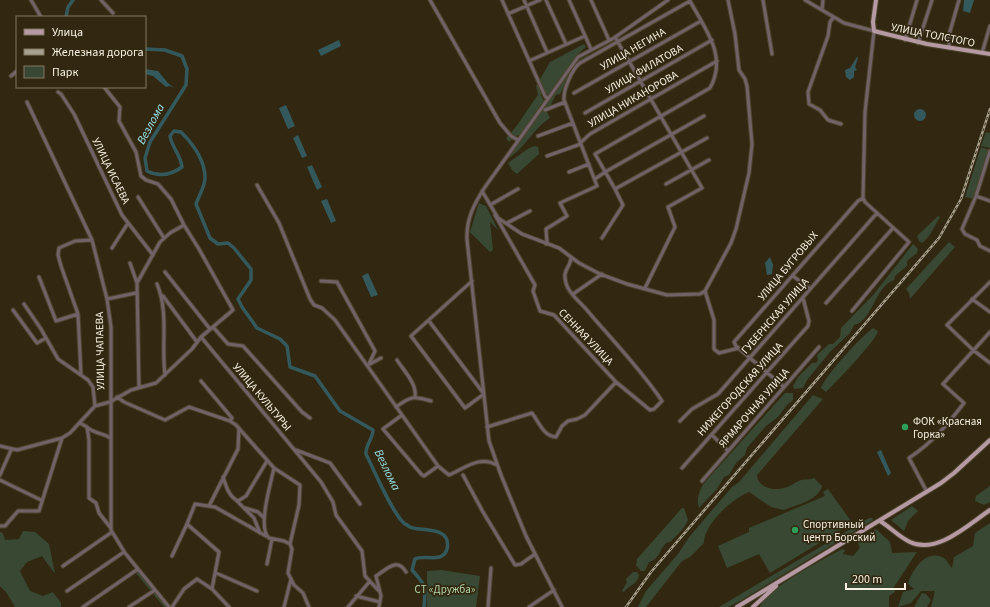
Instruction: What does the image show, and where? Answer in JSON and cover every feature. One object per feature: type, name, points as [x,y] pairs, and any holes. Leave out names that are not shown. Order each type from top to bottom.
[{"type":"main road","points":[[874,31],[873,22],[876,0]]},
{"type":"main road","name":"УЛИЦА ТОЛСТОГО","points":[[874,31],[990,54]]},
{"type":"main road","points":[[737,607],[927,492],[954,473],[990,440]]},
{"type":"main road","points":[[880,521],[904,539],[916,545],[925,546],[936,543],[953,535],[990,510]]},
{"type":"main road","points":[[753,607],[769,592],[796,572]]},
{"type":"street","points":[[31,0],[40,16]]},
{"type":"street","points":[[101,0],[113,13]]},
{"type":"street","points":[[430,0],[500,123],[511,136],[518,140]]},
{"type":"street","points":[[502,0],[545,96],[548,99]]},
{"type":"street","points":[[524,0],[547,52]]},
{"type":"street","points":[[508,14],[540,0]]},
{"type":"street","points":[[546,0],[566,44]]},
{"type":"street","points":[[569,0],[591,49]]},
{"type":"street","points":[[591,0],[609,40]]},
{"type":"street","points":[[562,607],[535,554],[497,465],[489,441],[467,226],[471,212],[482,191],[576,60],[591,49],[615,37],[668,0]]},
{"type":"street","points":[[482,191],[495,215],[522,234],[559,248],[571,258],[602,274],[627,284],[669,295],[700,294],[705,291],[734,236],[750,168],[752,144],[746,81],[739,70],[728,0]]},
{"type":"street","points":[[763,0],[772,54]]},
{"type":"street","points":[[822,10],[823,0]]},
{"type":"street","points":[[906,38],[917,0]]},
{"type":"street","points":[[918,40],[932,0]]},
{"type":"street","points":[[949,46],[949,35],[959,0]]},
{"type":"street","points":[[546,242],[546,229],[567,216],[560,203],[578,193],[597,186],[565,102],[565,92],[577,65],[690,1],[716,50],[716,74],[709,89],[595,154],[616,189],[623,205],[602,238]]},
{"type":"street","points":[[808,1],[833,18],[857,28],[874,31],[865,112],[863,198],[865,202],[909,242],[852,311]]},
{"type":"street","points":[[833,18],[830,22],[808,99],[809,104],[820,110],[828,120],[841,124]]},
{"type":"street","name":"УЛИЦА НЕГИНА","points":[[574,93],[701,21]]},
{"type":"street","points":[[982,53],[990,26]]},
{"type":"street","points":[[529,60],[585,36]]},
{"type":"street","points":[[615,37],[702,188],[669,206],[668,209],[676,227],[645,288]]},
{"type":"street","name":"УЛИЦА ФИЛАТОВА","points":[[585,113],[712,40]]},
{"type":"street","name":"УЛИЦА НИКАНОРОВА","points":[[547,156],[581,143],[588,135],[717,61]]},
{"type":"street","points":[[11,76],[16,72]]},
{"type":"street","points":[[0,446],[11,450],[20,450],[62,438],[70,433],[95,406],[110,402],[117,397],[138,388],[156,384],[192,350],[201,337],[233,310],[169,196],[156,183],[146,180],[141,176],[136,152],[119,121],[120,107],[105,88]]},
{"type":"street","name":"УЛИЦА ИСАЕВА","points":[[58,92],[61,94],[74,114],[117,205],[128,223],[153,256]]},
{"type":"street","name":"УЛИЦА ЧАПАЕВА","points":[[27,102],[92,240],[107,299],[111,327],[110,527],[124,552],[171,607]]},
{"type":"street","points":[[545,110],[565,102]]},
{"type":"street","points":[[595,179],[704,116]]},
{"type":"street","points":[[538,136],[573,122]]},
{"type":"street","points":[[616,189],[707,138]]},
{"type":"street","points":[[990,151],[976,196],[962,228],[965,234],[977,240],[980,246],[990,251]]},
{"type":"street","points":[[666,184],[709,160]]},
{"type":"street","points":[[569,172],[589,164]]},
{"type":"street","points":[[257,184],[279,223],[295,267],[314,305],[322,308],[334,320],[438,466],[449,475],[482,461],[497,465]]},
{"type":"street","points":[[490,205],[518,189]]},
{"type":"street","points":[[976,196],[990,201]]},
{"type":"street","points":[[138,197],[164,238]]},
{"type":"street","name":"УЛИЦА БУГРОВЫХ","points":[[739,348],[734,342],[793,276],[826,236],[858,201],[863,198]]},
{"type":"street","points":[[507,223],[530,211]]},
{"type":"street","name":"ГУБЕРНСКАЯ УЛИЦА","points":[[680,421],[692,409],[718,394],[877,213]]},
{"type":"street","name":"СЕННАЯ УЛИЦА","points":[[495,215],[535,285],[533,291],[540,312],[549,313],[556,317],[616,382],[650,410],[654,409],[662,401],[644,379],[638,368],[606,335],[573,294]]},
{"type":"street","points":[[112,248],[128,223]]},
{"type":"street","points":[[138,388],[137,283],[164,238],[184,225]]},
{"type":"street","points":[[826,304],[893,228]]},
{"type":"street","points":[[81,375],[78,314],[58,255],[59,248],[75,240],[92,240]]},
{"type":"street","points":[[571,258],[564,274],[566,285],[573,294],[602,274]]},
{"type":"street","points":[[130,263],[137,283]]},
{"type":"street","points":[[165,272],[210,329]]},
{"type":"street","points":[[793,276],[810,290]]},
{"type":"street","points":[[39,277],[56,321],[78,314]]},
{"type":"street","points":[[321,281],[337,282],[345,295],[375,351],[368,366]]},
{"type":"street","points":[[429,320],[484,394],[465,408],[411,336],[472,281]]},
{"type":"street","points":[[990,282],[947,325],[973,350],[990,363]]},
{"type":"street","points":[[158,284],[163,296],[197,342]]},
{"type":"street","points":[[705,291],[714,320],[714,349],[719,353],[739,348],[784,387]]},
{"type":"street","points":[[107,299],[136,293]]},
{"type":"street","points":[[163,296],[163,362],[165,375]]},
{"type":"street","name":"НИЖЕГОРОДСКАЯ УЛИЦА","points":[[682,468],[808,326],[809,321],[803,298]]},
{"type":"street","points":[[972,299],[990,312]]},
{"type":"street","points":[[24,304],[58,359],[81,375],[93,387],[95,406]]},
{"type":"street","points":[[13,310],[37,343],[46,338]]},
{"type":"street","points":[[213,327],[228,344],[243,346],[302,412],[310,418]]},
{"type":"street","points":[[927,492],[909,458],[920,451],[945,428],[964,403],[943,384],[990,332]]},
{"type":"street","name":"УЛИЦА КУЛЬТУРЫ","points":[[201,337],[311,469],[333,502],[336,515],[362,551],[365,576],[371,582]]},
{"type":"street","name":"ЯРМАРОЧНАЯ УЛИЦА","points":[[702,481],[819,347]]},
{"type":"street","points":[[368,366],[381,358]]},
{"type":"street","points":[[397,360],[416,390],[415,396]]},
{"type":"street","points":[[201,381],[232,418],[230,421]]},
{"type":"street","points":[[487,427],[532,413],[542,429],[552,437],[556,437],[562,426],[568,421],[585,415],[616,382]]},
{"type":"street","points":[[396,407],[408,398],[415,396],[431,401]]},
{"type":"street","points":[[117,397],[124,402],[165,420],[189,407],[230,421],[239,428],[274,468],[300,485],[299,505],[294,533],[290,544],[292,549],[288,569],[291,579],[303,593],[309,607]]},
{"type":"street","points":[[402,415],[383,429],[422,475],[426,475],[438,466]]},
{"type":"street","points":[[80,423],[92,432],[105,435],[110,438]]},
{"type":"street","points":[[87,427],[89,440],[89,498],[96,503],[99,513],[110,527]]},
{"type":"street","points":[[209,506],[238,449],[239,428]]},
{"type":"street","points":[[712,435],[728,451]]},
{"type":"street","points":[[0,526],[5,526],[18,511],[39,511],[41,500],[52,473],[62,438]]},
{"type":"street","points":[[295,449],[330,463],[360,504]]},
{"type":"street","points":[[0,475],[11,450]]},
{"type":"street","points":[[237,500],[246,496],[267,460]]},
{"type":"street","points":[[267,537],[264,531],[264,518],[274,468]]},
{"type":"street","points":[[463,475],[515,565],[521,564],[535,554]]},
{"type":"street","points":[[223,477],[228,491],[254,518],[260,533]]},
{"type":"street","points":[[0,480],[41,500]]},
{"type":"street","points":[[172,556],[195,504],[215,507],[267,537],[290,544]]},
{"type":"street","points":[[244,508],[258,512],[264,518]]},
{"type":"street","points":[[187,524],[219,552],[212,589]]},
{"type":"street","points":[[63,566],[112,532]]},
{"type":"street","points":[[267,564],[272,539]]},
{"type":"street","points":[[67,591],[124,552]]},
{"type":"street","points":[[379,607],[379,590],[376,576],[390,566],[402,565],[406,572]]},
{"type":"street","points":[[488,607],[491,568]]},
{"type":"street","points":[[83,607],[138,569]]},
{"type":"street","points":[[216,573],[257,591]]},
{"type":"street","points":[[171,607],[184,589],[197,579],[212,589],[229,607]]},
{"type":"street","points":[[284,607],[291,579]]},
{"type":"street","points":[[371,582],[379,590]]},
{"type":"street","points":[[348,607],[356,596],[371,582],[377,582]]},
{"type":"street","points":[[129,607],[155,590]]},
{"type":"street","points":[[529,607],[554,590]]},
{"type":"street","points":[[356,596],[380,602]]},
{"type":"green space","points":[[584,44],[586,47],[580,52],[548,96],[544,91],[541,95],[544,101],[520,135],[515,136],[509,142],[506,138],[538,95],[536,86],[550,62]]},
{"type":"green space","points":[[588,55],[590,57],[576,64],[560,94],[556,95],[551,104],[552,105],[546,110],[550,118],[538,128],[518,151],[506,159],[577,61]]},
{"type":"green space","points":[[986,132],[990,133],[990,148],[981,146]]},
{"type":"green space","points":[[535,146],[538,147],[539,154],[517,174],[512,170],[508,163],[529,148]]},
{"type":"green space","points":[[981,147],[989,150],[974,199],[965,197]]},
{"type":"green space","points":[[479,203],[486,206],[498,230],[490,222],[493,250],[490,252],[470,232]]},
{"type":"green space","points":[[938,216],[940,217],[928,237],[922,243],[919,241],[917,236]]},
{"type":"green space","points":[[949,242],[955,247],[910,299],[909,293],[906,289]]},
{"type":"green space","points":[[913,244],[918,249],[917,253],[907,261],[907,266],[895,276],[894,280],[882,289],[866,317],[854,325],[850,333],[830,352],[807,380],[803,388],[794,389],[793,386],[798,377],[812,363],[816,363],[818,360],[817,355],[829,344],[833,344],[840,337],[841,328],[874,294]]},
{"type":"green space","points":[[873,328],[878,331],[876,336],[855,362],[826,392],[821,388],[830,373],[852,348]]},
{"type":"green space","points":[[785,393],[793,393],[793,400],[778,417],[766,426],[747,448],[745,455],[736,463],[729,475],[724,477],[717,489],[699,508],[698,495],[704,483]]},
{"type":"green space","points":[[813,395],[823,399],[757,475],[763,486],[771,489],[780,489],[801,480],[814,478],[822,486],[820,491],[812,498],[784,510],[771,507],[749,492],[742,495],[720,513],[708,528],[704,543],[690,557],[682,561],[646,607],[638,607],[646,591],[678,554],[690,536],[732,487],[739,482]]},
{"type":"green space","points":[[990,486],[990,502],[984,505],[975,501],[976,496]]},
{"type":"green space","name":"Спортивный центр Борский","points":[[828,489],[851,521],[843,526],[844,528],[770,573],[759,554],[727,568],[718,546],[749,532],[749,528],[825,496],[823,492]]},
{"type":"green space","points":[[912,506],[918,511],[908,521],[904,531],[891,520]]},
{"type":"green space","points":[[682,508],[684,508],[688,520],[685,525],[672,541],[664,545],[657,557],[649,562],[645,571],[641,571],[636,565],[637,559]]},
{"type":"green space","points":[[869,518],[872,518],[873,520],[740,601],[728,607],[719,607]]},
{"type":"green space","points":[[990,523],[990,607],[931,607],[935,591],[921,591],[911,603],[898,607],[903,592],[914,589],[908,584],[916,567],[921,562],[931,556],[937,556],[944,558],[952,568],[954,557],[973,546],[975,533]]},
{"type":"green space","points":[[876,529],[890,542],[892,553],[917,552],[894,587],[895,592],[889,596],[889,607],[760,607],[764,600],[783,583],[842,549],[845,550],[843,554],[853,556],[860,548],[857,540]]},
{"type":"green space","points":[[23,531],[35,532],[49,544],[55,574],[42,556],[27,562],[20,571],[30,591],[43,596],[53,592],[61,603],[61,607],[15,607],[6,592],[0,586],[0,532],[3,533],[5,540],[19,539]]},
{"type":"green space","points":[[137,570],[168,607],[164,607],[135,572]]},
{"type":"green space","name":"СТ «Дружба»","points":[[441,570],[480,576],[476,607],[427,607],[427,571]]},
{"type":"green space","points":[[633,572],[637,572],[639,575],[637,581],[624,592],[622,591],[627,582],[626,579]]},
{"type":"green space","points":[[922,593],[926,594],[931,600],[927,607],[914,607]]},
{"type":"water","points":[[964,0],[974,0],[970,13],[963,11]]},
{"type":"water","points":[[339,40],[341,46],[321,56],[318,50]]},
{"type":"water","points":[[857,57],[855,67],[857,70],[854,71],[854,77],[850,80],[846,77],[845,70],[850,68]]},
{"type":"water","points":[[146,69],[158,71],[174,88],[170,86],[166,87],[153,76],[146,74]]},
{"type":"water","points":[[286,105],[295,126],[288,129],[279,108]]},
{"type":"water","points":[[918,109],[922,109],[926,115],[922,121],[918,121],[914,117],[914,113]]},
{"type":"water","points":[[298,135],[307,156],[302,158],[293,138]]},
{"type":"water","points":[[312,165],[322,187],[317,190],[307,167]]},
{"type":"water","points":[[327,199],[336,221],[331,223],[321,201]]},
{"type":"water","points":[[770,257],[773,265],[772,274],[767,275],[765,263]]},
{"type":"water","points":[[368,273],[378,295],[371,297],[362,276]]},
{"type":"water","points":[[881,450],[891,473],[888,476],[877,452]]},
{"type":"waterway","name":"Везлома","points":[[66,16],[68,7],[73,0]]},
{"type":"waterway","name":"Везлома","points":[[146,49],[165,50],[182,56],[187,69],[186,85],[150,142],[145,158],[147,171],[156,174],[165,174],[174,172],[182,167],[170,136],[174,131],[181,132],[198,152],[203,164],[205,178],[204,184],[196,204],[210,238],[218,244],[228,243],[251,269],[251,280],[238,299],[242,307],[257,328],[280,339],[287,346],[290,367],[315,376],[340,411],[373,430],[366,454],[389,502],[400,519],[411,528],[436,531],[445,537],[447,542],[445,554],[437,557],[415,559],[412,570],[420,579],[425,590],[424,607]]},
{"type":"railway","points":[[626,607],[651,572],[939,238],[961,199],[990,109]]},
{"type":"place","name":"ФОК «Красная Горка»","points":[[905,427]]},
{"type":"place","name":"Спортивный центр Борский","points":[[795,530]]}]
